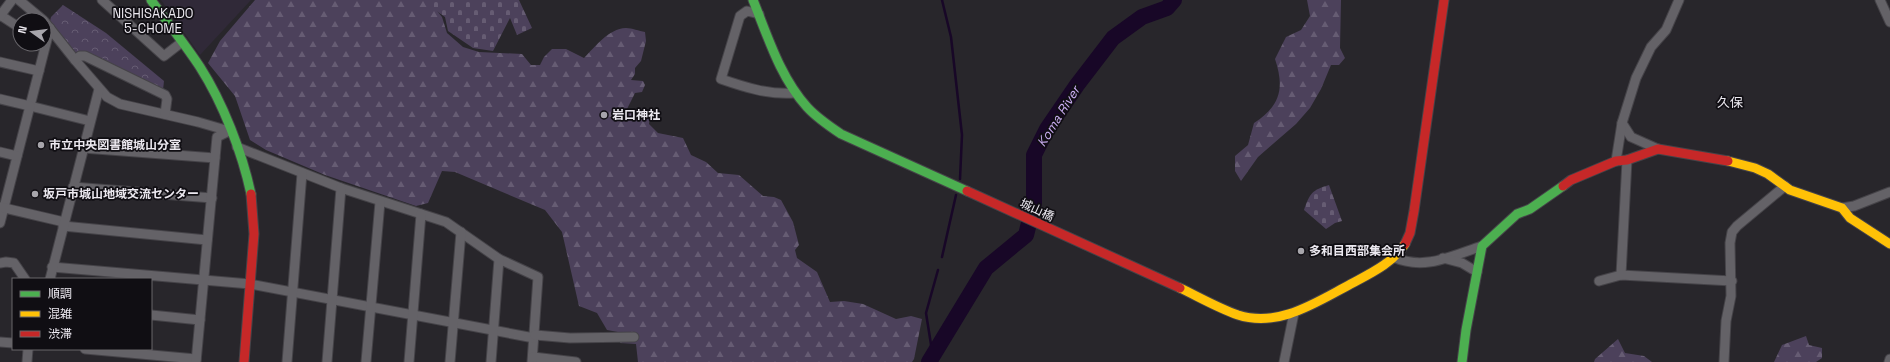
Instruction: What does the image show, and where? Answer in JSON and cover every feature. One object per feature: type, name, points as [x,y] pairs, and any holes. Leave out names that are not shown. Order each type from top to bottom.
[{"type":"street","points":[[12,0],[0,15],[12,23]]},
{"type":"street","points":[[19,0],[31,12]]},
{"type":"street","points":[[102,0],[164,56],[182,42]]},
{"type":"street","points":[[152,0],[200,67],[216,96],[229,131],[237,147],[248,185],[254,220],[244,362]]},
{"type":"street","name":"城山橋","points":[[753,0],[784,76],[794,92],[815,117],[832,128],[1094,250],[1239,315],[1263,318],[1294,313],[1381,268],[1404,246],[1411,230],[1444,0]]},
{"type":"street","points":[[1616,161],[1622,123],[1643,62],[1651,47],[1666,30],[1679,0]]},
{"type":"street","points":[[1880,0],[1890,22]]},
{"type":"street","points":[[759,14],[747,11],[740,16],[721,79],[769,92],[781,94],[794,92]]},
{"type":"street","points":[[52,35],[107,97],[120,104],[229,131]]},
{"type":"street","points":[[0,223],[2,207],[30,106],[42,52]]},
{"type":"street","points":[[74,60],[80,56],[85,56],[165,95],[165,114]]},
{"type":"street","points":[[0,62],[39,71]]},
{"type":"street","points":[[50,278],[99,89]]},
{"type":"street","points":[[0,99],[90,121]]},
{"type":"street","points":[[1622,123],[1631,137],[1658,149],[1740,164],[1768,174],[1800,195],[1842,208],[1854,206],[1890,192]]},
{"type":"street","points":[[95,350],[196,360],[217,137],[229,131]]},
{"type":"street","points":[[237,147],[380,202],[446,222],[499,259],[538,277],[535,336],[532,359],[576,362]]},
{"type":"street","points":[[83,148],[215,158]]},
{"type":"street","points":[[1393,258],[1406,263],[1417,264],[1482,246],[1517,214],[1530,209],[1551,196],[1571,180],[1616,161],[1627,160],[1658,149]]},
{"type":"street","points":[[0,152],[17,156]]},
{"type":"street","points":[[1621,275],[1627,160]]},
{"type":"street","points":[[287,362],[302,173]]},
{"type":"street","points":[[1724,362],[1726,320],[1732,282],[1730,243],[1732,232],[1737,226],[1785,186]]},
{"type":"street","points":[[73,187],[212,198]]},
{"type":"street","points":[[327,362],[341,188]]},
{"type":"street","points":[[366,362],[380,202]]},
{"type":"street","points":[[2,207],[64,224],[207,240]]},
{"type":"street","points":[[1842,208],[1850,218],[1890,244]]},
{"type":"street","points":[[409,362],[421,214]]},
{"type":"street","points":[[450,362],[462,232]]},
{"type":"street","points":[[1462,362],[1466,330],[1482,246]]},
{"type":"street","points":[[1443,258],[1462,263],[1477,272]]},
{"type":"street","points":[[491,362],[499,259]]},
{"type":"street","points":[[0,263],[14,263],[24,278]]},
{"type":"street","points":[[52,267],[250,284],[494,330],[535,336],[570,338],[634,337]]},
{"type":"street","points":[[1599,281],[1621,275],[1732,282]]},
{"type":"street","points":[[1284,362],[1294,313]]},
{"type":"street","points":[[152,315],[200,320]]},
{"type":"street","points":[[0,342],[12,343]]},
{"type":"street","points":[[27,362],[28,350]]},
{"type":"shaded area","points":[[161,0],[251,0],[200,55]]},
{"type":"green space","points":[[255,0],[428,0],[442,17],[447,33],[463,47],[479,52],[522,54],[531,65],[540,65],[544,57],[552,49],[566,49],[584,58],[603,39],[614,31],[620,29],[628,28],[645,32],[646,41],[641,61],[635,68],[635,74],[631,80],[643,81],[645,85],[642,92],[635,93],[627,109],[644,109],[650,117],[649,124],[658,133],[683,138],[691,155],[706,162],[718,173],[739,175],[763,196],[774,197],[781,200],[793,222],[799,245],[795,250],[797,258],[817,272],[830,302],[844,301],[863,304],[896,319],[911,316],[922,319],[914,359],[912,362],[638,362],[636,344],[620,343],[618,332],[607,330],[597,313],[579,306],[562,232],[545,210],[455,172],[442,171],[428,203],[416,206],[325,175],[266,150],[250,140],[235,96],[208,63],[220,41]]},
{"type":"green space","points":[[427,0],[519,0],[532,28],[517,35],[510,18],[493,51],[473,48],[448,31],[445,17],[432,8]]},
{"type":"green space","points":[[1307,0],[1341,0],[1340,48],[1345,58],[1339,65],[1331,65],[1321,89],[1310,108],[1296,124],[1258,157],[1241,181],[1235,171],[1235,156],[1248,145],[1254,123],[1263,117],[1275,103],[1280,88],[1280,79],[1275,59],[1286,37],[1301,30],[1310,16]]},
{"type":"green space","points":[[63,5],[106,33],[164,81],[163,90],[76,53],[52,23],[52,16]]},
{"type":"green space","points":[[1329,185],[1342,221],[1335,223],[1326,229],[1304,210],[1312,193]]},
{"type":"green space","points":[[1806,336],[1809,345],[1822,348],[1822,358],[1816,362],[1774,362],[1782,345]]},
{"type":"green space","points":[[1618,339],[1625,353],[1644,356],[1652,362],[1594,362],[1595,359]]},
{"type":"waterway","points":[[942,0],[951,37],[962,135],[960,179]]},
{"type":"waterway","name":"Koma River","points":[[929,362],[986,268],[1026,235],[1034,203],[1034,155],[1047,129],[1077,85],[1113,38],[1142,17],[1167,8],[1174,0]]},
{"type":"waterway","points":[[942,257],[956,195]]},
{"type":"waterway","points":[[933,357],[926,313],[938,270]]},
{"type":"traffic: fast","points":[[151,0],[194,58],[216,96],[231,128],[251,194]]},
{"type":"traffic: fast","points":[[753,0],[782,70],[789,83],[815,115],[841,134],[967,191]]},
{"type":"traffic: fast","points":[[1462,362],[1466,330],[1482,246],[1517,214],[1530,209],[1563,186]]},
{"type":"traffic: slow","points":[[1728,161],[1755,168],[1768,174],[1790,190],[1842,208],[1850,218],[1890,244]]},
{"type":"traffic: slow","points":[[1180,288],[1238,315],[1253,318],[1282,316],[1309,306],[1372,272],[1387,263],[1405,244]]},
{"type":"traffic: jam","points":[[1405,244],[1410,233],[1414,211],[1444,0]]},
{"type":"traffic: jam","points":[[1563,186],[1571,180],[1616,161],[1627,160],[1658,149],[1728,161]]},
{"type":"traffic: jam","points":[[967,191],[1180,288]]},
{"type":"traffic: jam","points":[[244,362],[254,234],[251,194]]},
{"type":"place","name":"岩口神社","points":[[604,115]]},
{"type":"place","name":"市立中央図書館城山分室","points":[[41,145]]},
{"type":"place","name":"坂戸市城山地域交流センター","points":[[35,194]]},
{"type":"place","name":"多和目西部集会所","points":[[1301,251]]},
{"type":"district","name":"NISHISAKADO 5-CHOME","points":[[153,20]]},
{"type":"district","name":"久保","points":[[1730,102]]}]
